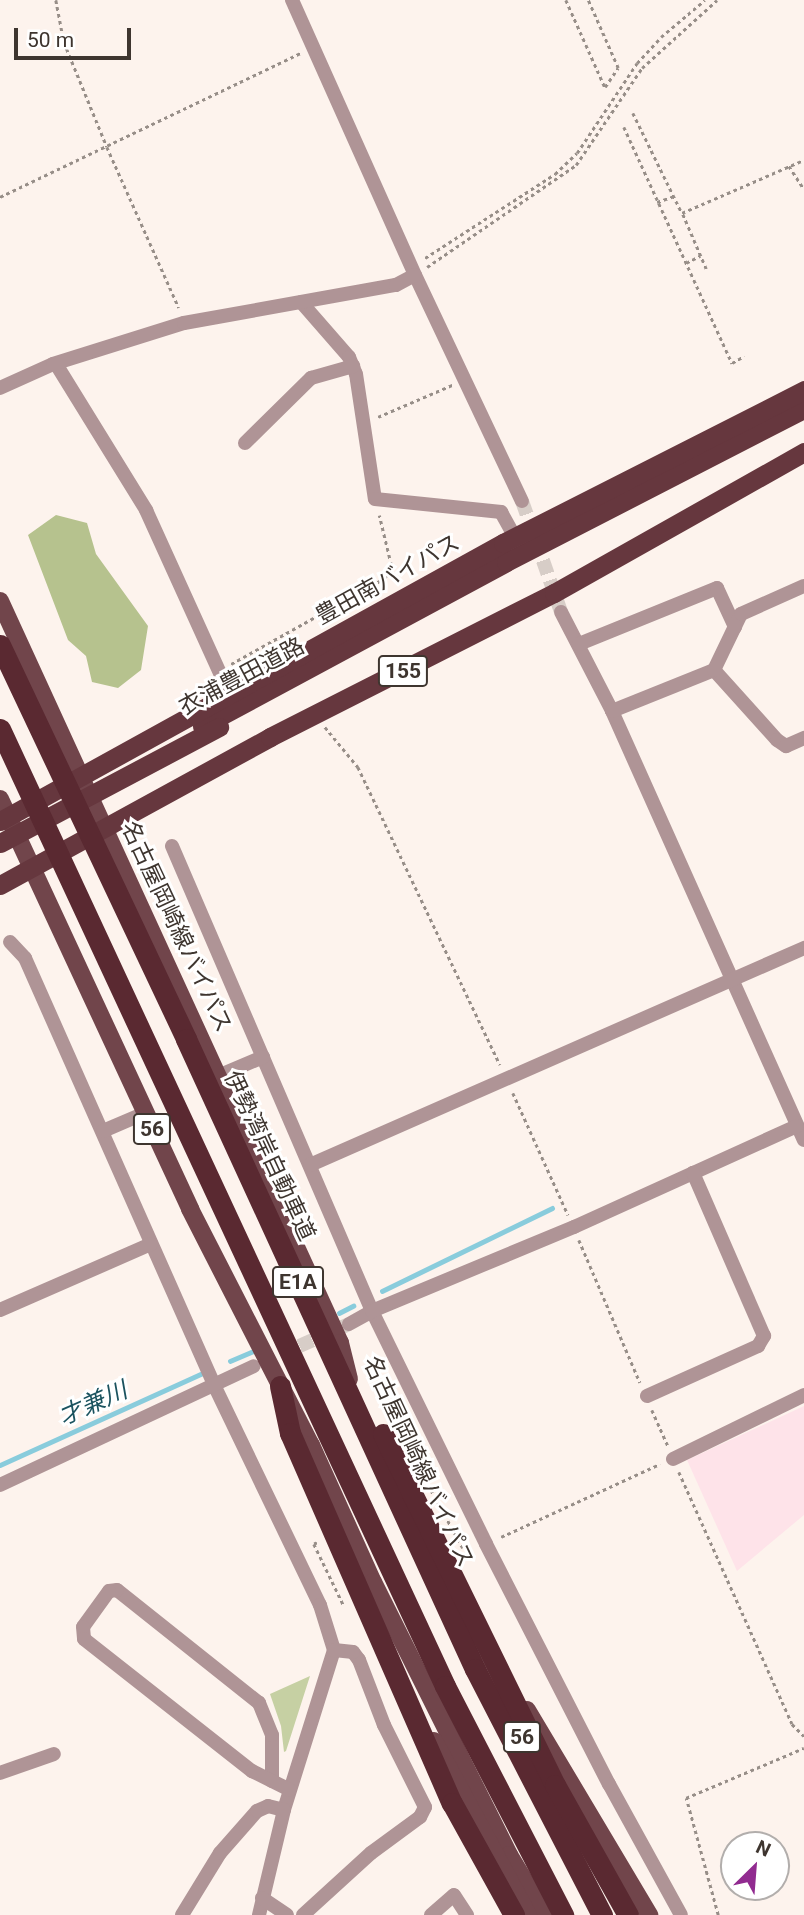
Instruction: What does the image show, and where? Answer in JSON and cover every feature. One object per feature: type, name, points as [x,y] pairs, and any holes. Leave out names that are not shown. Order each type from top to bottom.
[{"type":"highway","name":"豊田南バイパス","points":[[2,817],[81,777],[515,537],[804,390]]},
{"type":"highway","name":"衣浦豊田道路","points":[[0,843],[733,453],[804,409]]},
{"type":"highway","name":"衣浦豊田道路","points":[[2,817],[517,557],[733,453],[804,424]]},
{"type":"highway","name":"155","points":[[0,885],[270,737],[554,593],[804,452]]},
{"type":"highway","name":"伊勢湾岸自動車道","points":[[0,645],[186,1039],[475,1669],[602,1915]]},
{"type":"highway","name":"E1A","points":[[0,729],[445,1686],[563,1915]]},
{"type":"highway","points":[[344,1333],[439,1559],[555,1785],[628,1915]]},
{"type":"highway","points":[[280,1387],[290,1433],[364,1581],[453,1803],[514,1915]]},
{"type":"main road","name":"名古屋岡崎線バイパス","points":[[0,601],[218,1076],[344,1333]]},
{"type":"main road","name":"56","points":[[2,817],[32,867],[145,1114],[280,1387]]},
{"type":"main road","name":"名古屋岡崎線バイパス","points":[[439,1559],[580,1854],[618,1915]]},
{"type":"main road","points":[[439,1559],[649,1915]]},
{"type":"main road","points":[[364,1581],[429,1731],[528,1915]]},
{"type":"main road","points":[[364,1581],[509,1855],[545,1915]]},
{"type":"street","points":[[292,0],[415,275],[522,501]]},
{"type":"street","points":[[0,388],[56,364],[184,323],[396,285],[415,275]]},
{"type":"street","points":[[301,302],[349,357],[353,366],[375,499],[501,512],[515,537]]},
{"type":"street","points":[[56,364],[146,510],[230,695]]},
{"type":"street","points":[[245,443],[311,378],[353,366]]},
{"type":"street","points":[[612,711],[714,670],[741,614],[804,586]]},
{"type":"street","points":[[579,644],[718,588],[735,627]]},
{"type":"street","points":[[561,612],[612,711],[804,1140]]},
{"type":"street","points":[[714,670],[777,740],[786,746],[804,738]]},
{"type":"street","points":[[173,846],[372,1311],[486,1544],[609,1784],[681,1915]]},
{"type":"street","points":[[10,943],[25,958],[215,1387],[320,1605],[334,1650],[284,1810],[259,1915]]},
{"type":"street","points":[[310,1166],[804,948]]},
{"type":"street","points":[[218,1076],[263,1057]]},
{"type":"street","points":[[103,1131],[145,1114]]},
{"type":"street","points":[[344,1333],[372,1311],[574,1227],[797,1126]]},
{"type":"street","points":[[647,1396],[758,1346],[764,1336],[692,1173]]},
{"type":"street","points":[[0,1310],[151,1244]]},
{"type":"street","points":[[0,1485],[215,1387],[254,1366]]},
{"type":"street","points":[[673,1459],[804,1395]]},
{"type":"street","points":[[272,1781],[272,1735],[259,1703],[117,1590],[109,1591],[83,1627],[84,1639],[252,1771],[272,1781],[290,1790]]},
{"type":"street","points":[[303,1915],[371,1853],[420,1817],[425,1807],[384,1725],[359,1660],[353,1652],[334,1650]]},
{"type":"street","points":[[0,1773],[54,1754]]},
{"type":"street","points":[[182,1915],[220,1853],[257,1811],[268,1806],[284,1810]]},
{"type":"street","points":[[431,1915],[454,1895],[467,1915]]},
{"type":"street","points":[[262,1898],[287,1915]]},
{"type":"path","points":[[56,0],[64,42],[184,323]]},
{"type":"path","points":[[566,0],[605,87],[618,68],[588,0]]},
{"type":"path","points":[[415,275],[576,165],[642,68],[717,0]]},
{"type":"path","points":[[0,197],[313,47]]},
{"type":"path","points":[[633,113],[706,269]]},
{"type":"path","points":[[624,127],[732,363],[744,356]]},
{"type":"path","points":[[682,213],[804,160]]},
{"type":"path","points":[[789,166],[804,189]]},
{"type":"path","points":[[657,202],[674,196]]},
{"type":"path","points":[[685,264],[700,256]]},
{"type":"path","points":[[364,423],[465,379]]},
{"type":"path","points":[[219,670],[385,578],[391,565],[375,499]]},
{"type":"path","points":[[486,1544],[673,1459],[792,1724],[804,1736]]},
{"type":"path","points":[[433,1489],[463,1548]]},
{"type":"path","points":[[314,1544],[343,1604]]},
{"type":"path","points":[[718,1915],[686,1798],[804,1748]]},
{"type":"shaded area","points":[[804,1406],[804,1515],[737,1571],[687,1460]]},
{"type":"green space","points":[[56,515],[87,523],[96,554],[148,626],[141,670],[118,688],[92,682],[86,656],[68,640],[28,535]]},
{"type":"green space","points":[[310,1676],[284,1752],[281,1726],[270,1694]]},
{"type":"waterway","name":"才兼川","points":[[382,1291],[552,1208]]},
{"type":"waterway","name":"才兼川","points":[[339,1313],[353,1306]]},
{"type":"waterway","name":"才兼川","points":[[230,1361],[253,1351]]},
{"type":"waterway","name":"才兼川","points":[[0,1465],[201,1374]]},
{"type":"tunnel","points":[[522,501],[561,612]]},
{"type":"tunnel","points":[[261,1363],[349,1324]]}]
